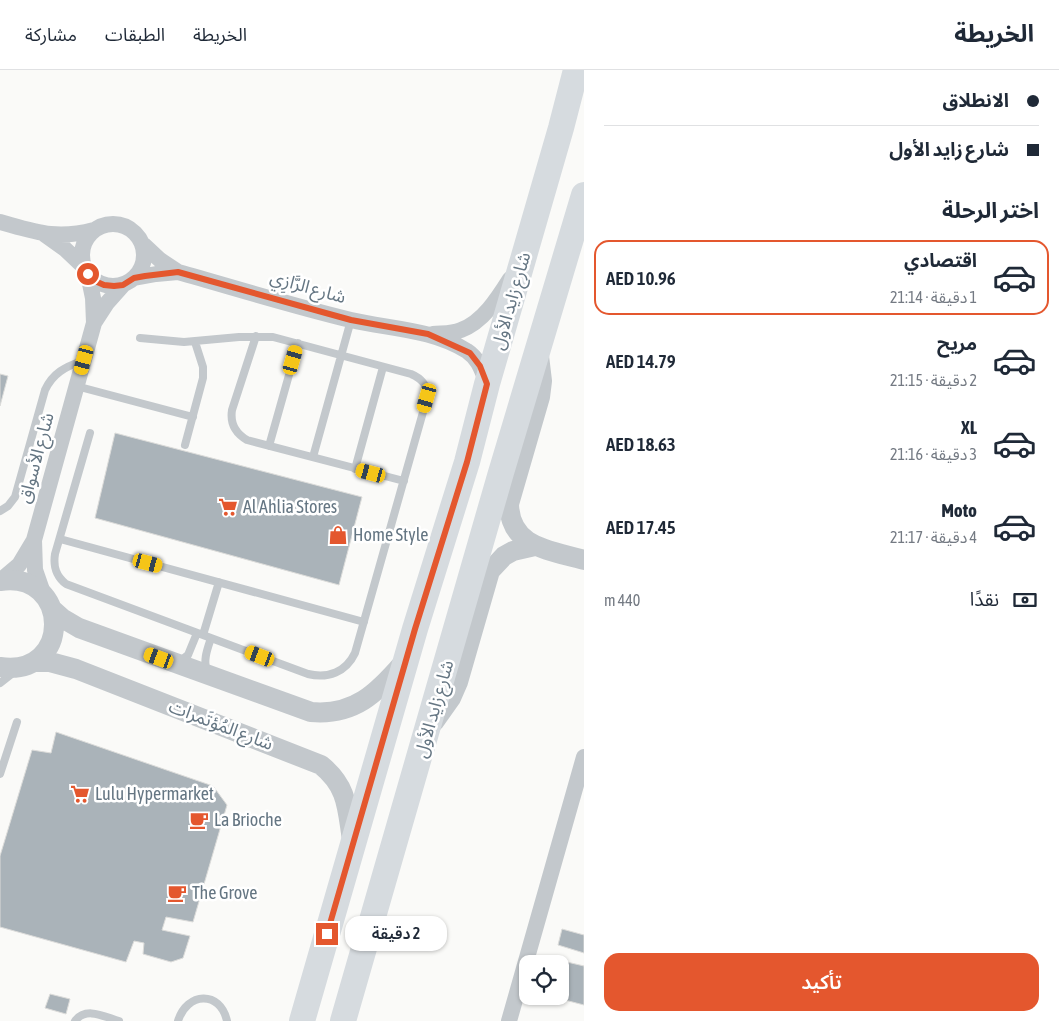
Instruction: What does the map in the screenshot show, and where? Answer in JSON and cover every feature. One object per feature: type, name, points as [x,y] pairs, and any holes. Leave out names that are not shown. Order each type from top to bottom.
[{"type":"main road","name":"شارع زايد الأول","points":[[302,1021],[415,629],[467,462],[487,384],[525,256],[576,70]]},
{"type":"main road","name":"شارع زايد الأول","points":[[346,1016],[584,195]]},
{"type":"street","points":[[0,222],[44,234],[69,235],[94,230],[108,223],[123,224],[136,232],[144,245],[144,263],[140,271],[129,281],[114,286],[104,285],[95,281],[65,249],[44,234]]},
{"type":"street","points":[[86,270],[82,250],[88,236],[94,230]]},
{"type":"street","name":"شارع الرَّازِي","points":[[144,245],[160,260],[178,272],[351,320],[428,334],[470,353],[480,366],[487,384]]},
{"type":"street","name":"شارع الرَّازِي","points":[[428,334],[460,331],[472,325],[498,298],[525,256]]},
{"type":"street","name":"شارع الأسواق","points":[[1,580],[19,565],[34,540],[84,360],[94,323],[93,298],[86,270]]},
{"type":"street","name":"شارع الرَّازِي","points":[[129,281],[156,274],[178,272]]},
{"type":"street","name":"شارع الأسواق","points":[[94,323],[108,303],[129,281]]},
{"type":"street","points":[[538,349],[542,381],[540,397],[509,504],[509,515],[512,525],[518,534],[535,546],[584,560]]},
{"type":"street","name":"شارع الأسواق","points":[[34,540],[35,570],[48,601]]},
{"type":"street","points":[[429,728],[440,714],[458,682],[490,571],[504,556],[535,546]]},
{"type":"street","points":[[1,580],[24,582],[34,586],[62,618],[79,628],[297,709],[311,712],[324,714],[340,712],[365,700],[386,682],[408,658]]},
{"type":"street","points":[[28,665],[43,654],[52,639],[55,621],[48,601]]},
{"type":"street","name":"شارع المُؤتَمرات","points":[[0,667],[10,668],[56,664],[76,669],[321,765],[337,780],[342,789],[346,800],[353,846]]},
{"type":"street","points":[[509,1021],[584,756]]},
{"type":"lane","points":[[313,457],[351,320]]},
{"type":"lane","points":[[256,336],[231,416],[234,428],[242,437],[269,446],[404,481]]},
{"type":"lane","points":[[90,433],[54,561],[54,568],[57,574],[66,584],[308,674],[323,676],[339,672],[352,660],[427,398],[427,391],[422,380],[417,376],[282,339],[256,336],[195,342],[172,342],[140,338]]},
{"type":"lane","points":[[186,445],[203,378],[203,367],[195,342]]},
{"type":"lane","points":[[269,446],[298,343]]},
{"type":"lane","points":[[0,511],[8,506],[15,497],[45,390],[49,382],[62,369],[84,360]]},
{"type":"lane","points":[[355,469],[382,366]]},
{"type":"lane","points":[[76,386],[193,417]]},
{"type":"lane","points":[[60,539],[364,622]]},
{"type":"lane","points":[[175,663],[188,655],[200,634],[219,582]]},
{"type":"lane","points":[[207,674],[205,660],[212,638]]},
{"type":"lane","points":[[0,683],[28,665]]},
{"type":"lane","points":[[0,774],[17,722]]},
{"type":"lane","points":[[178,1021],[184,1008],[190,1002],[206,998],[220,1006],[225,1012],[227,1021]]},
{"type":"lane","points":[[75,1021],[81,1015],[91,1013],[119,1021]]},
{"type":"building","points":[[0,374],[8,376],[0,406]]},
{"type":"building","name":"Al Ahlia Stores","points":[[115,433],[362,497],[339,585],[95,518]]},
{"type":"building","points":[[56,732],[213,786],[227,805],[193,922],[166,917],[162,930],[190,936],[183,958],[171,962],[143,954],[144,943],[134,941],[126,962],[0,927],[0,856],[32,750],[51,753]]},
{"type":"building","points":[[562,929],[584,935],[584,953],[558,945]]},
{"type":"building","points":[[569,962],[584,966],[584,1005],[569,1001]]},
{"type":"building","points":[[50,994],[70,999],[66,1014],[45,1008]]},
{"type":"place","name":"Al Ahlia Stores","points":[[228,507]]},
{"type":"place","name":"Home Style","points":[[338,535]]},
{"type":"place","name":"Lulu Hypermarket","points":[[80,794]]},
{"type":"place","name":"La Brioche","points":[[199,820]]},
{"type":"place","name":"The Grove","points":[[177,893]]},
{"type":"route","points":[[88,274],[95,281],[104,285],[114,286],[123,285],[134,278],[178,272],[351,320],[428,334],[463,349],[476,358],[487,384],[467,462],[415,629],[327,934]]}]
